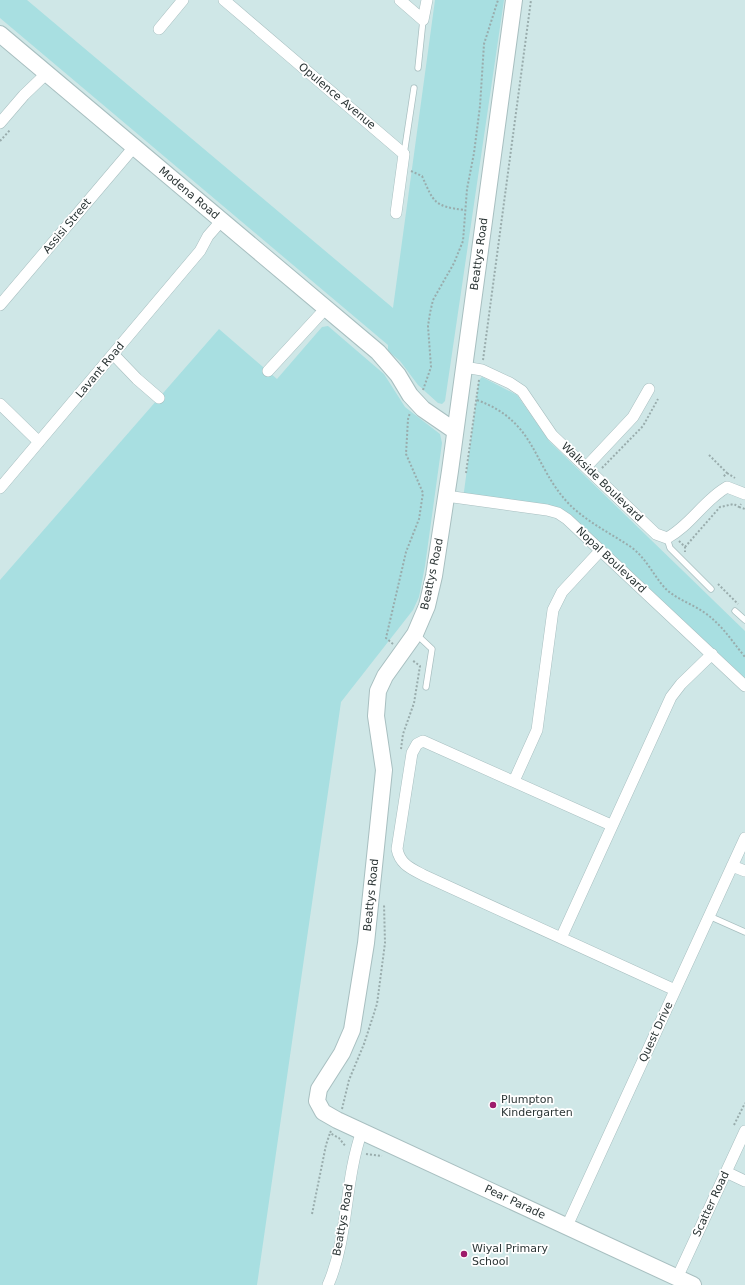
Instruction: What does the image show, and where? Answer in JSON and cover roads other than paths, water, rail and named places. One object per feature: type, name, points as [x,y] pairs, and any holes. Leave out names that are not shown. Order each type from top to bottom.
[{"type":"street","points":[[159,29],[183,0]]},
{"type":"street","name":"Opulence Avenue","points":[[224,0],[404,154]]},
{"type":"street","points":[[400,0],[423,20],[427,0]]},
{"type":"street","name":"Beattys Road","points":[[334,1126],[323,1112],[318,1101],[319,1089],[342,1053],[352,1030],[366,943],[384,770],[376,716],[378,691],[385,676],[415,634],[427,606],[434,576],[514,0]]},
{"type":"street","name":"Modena Road","points":[[0,34],[378,352],[417,399],[435,411],[451,418],[456,425]]},
{"type":"street","points":[[0,123],[44,71]]},
{"type":"street","name":"Assisi Street","points":[[0,305],[134,147]]},
{"type":"street","points":[[396,213],[404,154]]},
{"type":"street","name":"Lavant Road","points":[[0,488],[224,222]]},
{"type":"street","points":[[268,371],[324,306]]},
{"type":"street","points":[[111,357],[159,398]]},
{"type":"street","name":"Walkside Boulevard","points":[[464,367],[482,370],[510,383],[522,391],[552,435],[590,464],[656,534],[667,538]]},
{"type":"street","points":[[590,464],[633,417],[649,389]]},
{"type":"street","points":[[0,404],[41,439]]},
{"type":"street","points":[[667,538],[677,533],[717,493],[727,487],[744,497]]},
{"type":"street","name":"Nopal Boulevard","points":[[446,496],[547,510],[558,513],[567,519],[745,686]]},
{"type":"street","points":[[514,781],[537,730],[553,610],[562,592],[600,551]]},
{"type":"street","points":[[561,938],[611,825],[671,697],[681,684],[712,654]]},
{"type":"street","points":[[611,825],[436,745],[423,741],[417,744],[412,753],[397,849],[399,858],[408,867],[423,875],[675,990]]},
{"type":"street","name":"Quest Drive","points":[[567,1226],[745,838]]},
{"type":"street","points":[[732,866],[745,871]]},
{"type":"street","name":"Pear Parade","points":[[334,1126],[362,1131],[693,1285]]},
{"type":"street","name":"Beattys Road","points":[[328,1285],[335,1265],[339,1245],[354,1152],[362,1131]]},
{"type":"street","name":"Scatter Road","points":[[677,1278],[745,1131]]},
{"type":"street","points":[[726,1172],[745,1181]]},
{"type":"lane","points":[[418,68],[423,20]]},
{"type":"lane","points":[[404,154],[414,88]]},
{"type":"lane","points":[[667,538],[670,548],[711,589]]},
{"type":"lane","points":[[736,611],[745,620]]},
{"type":"lane","points":[[415,634],[432,649],[426,686]]},
{"type":"lane","points":[[709,916],[745,932]]},
{"type":"place","name":"Plumpton Kindergarten","points":[[493,1105]]},
{"type":"place","name":"Wiyal Primary School","points":[[464,1254]]}]
